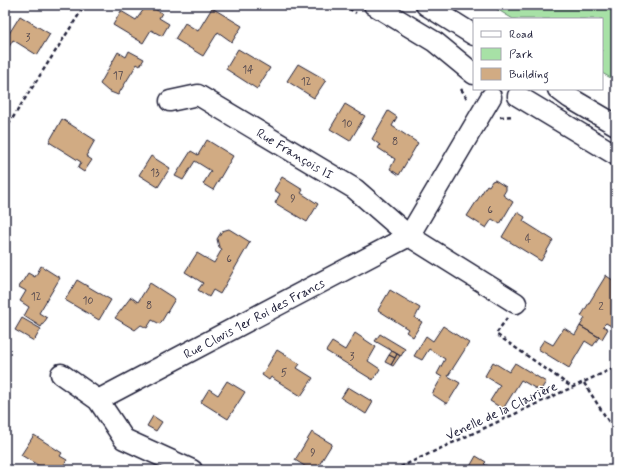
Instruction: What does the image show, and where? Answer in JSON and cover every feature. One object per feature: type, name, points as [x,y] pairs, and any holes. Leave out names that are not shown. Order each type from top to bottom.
[{"type":"street","points":[[374,5],[435,42],[473,73]]},
{"type":"street","points":[[426,5],[473,34]]},
{"type":"street","points":[[559,90],[570,98],[616,125]]},
{"type":"street","points":[[409,236],[487,93],[505,101],[522,93],[616,155]]},
{"type":"street","name":"Rue François II","points":[[170,101],[198,95],[355,189],[409,236],[516,303]]},
{"type":"street","name":"Rue Clovis 1er Roi des Francs","points":[[98,400],[409,236]]},
{"type":"street","points":[[61,374],[98,400],[124,439],[192,470]]},
{"type":"path","points":[[5,130],[85,5]]},
{"type":"path","points":[[516,303],[496,334],[573,388]]},
{"type":"path","name":"Venelle de la Clairière","points":[[394,470],[616,367]]},
{"type":"path","points":[[584,383],[616,433]]},
{"type":"green space","points":[[490,5],[613,5],[616,7],[616,81],[603,74],[603,18],[511,18]]},
{"type":"building","points":[[147,5],[162,13],[159,18],[169,24],[162,36],[151,30],[143,43],[113,25],[121,11],[136,20]]},
{"type":"building","points":[[212,8],[242,26],[232,42],[218,32],[203,56],[175,39],[185,23],[198,31]]},
{"type":"building","points":[[20,16],[50,34],[37,55],[13,40],[7,50],[5,49],[5,40]]},
{"type":"building","points":[[238,49],[270,68],[257,89],[226,69]]},
{"type":"building","points":[[129,51],[144,59],[140,66],[137,64],[118,95],[108,91],[100,84],[118,52],[126,57]]},
{"type":"building","points":[[298,64],[326,80],[314,98],[287,81]]},
{"type":"building","points":[[345,104],[365,116],[350,141],[330,129]]},
{"type":"building","points":[[388,111],[397,117],[392,126],[418,143],[399,175],[390,169],[395,159],[378,148],[380,145],[372,139]]},
{"type":"building","points":[[62,119],[95,140],[86,156],[92,160],[84,172],[78,168],[81,162],[49,142]]},
{"type":"building","points":[[207,140],[233,156],[213,190],[203,184],[211,171],[195,161],[183,180],[175,176],[191,151],[198,155]]},
{"type":"building","points":[[151,156],[170,168],[158,187],[139,175]]},
{"type":"building","points":[[282,177],[303,190],[301,193],[318,204],[307,222],[275,203],[280,194],[274,190]]},
{"type":"building","points":[[495,180],[506,187],[503,195],[513,202],[500,224],[492,219],[486,228],[467,216],[487,185],[489,186],[492,181]]},
{"type":"building","points":[[517,212],[525,217],[523,221],[553,240],[541,261],[502,237]]},
{"type":"building","points":[[229,229],[250,242],[220,294],[213,290],[209,297],[198,290],[203,283],[185,272],[197,253],[214,263],[222,249],[219,247],[217,239],[222,231]]},
{"type":"building","points":[[41,266],[60,278],[39,313],[47,318],[41,327],[24,316],[29,307],[20,301],[26,291],[19,287],[28,273],[35,277]]},
{"type":"building","points":[[605,275],[616,282],[614,307],[616,308],[616,329],[606,323],[603,326],[608,329],[602,339],[580,326],[585,318],[581,316]]},
{"type":"building","points":[[77,280],[111,300],[99,320],[65,300]]},
{"type":"building","points":[[150,283],[175,299],[160,324],[152,320],[147,328],[141,325],[135,330],[115,318],[131,297],[138,302]]},
{"type":"building","points":[[390,290],[420,308],[415,318],[422,322],[413,337],[406,332],[408,329],[378,310]]},
{"type":"building","points":[[5,317],[9,319],[5,326]]},
{"type":"building","points":[[22,318],[41,329],[34,341],[15,330]]},
{"type":"building","points":[[443,326],[469,343],[448,376],[460,383],[447,404],[432,394],[442,377],[437,374],[445,359],[429,349],[422,360],[414,356],[426,336],[433,341]]},
{"type":"building","points":[[580,326],[599,337],[593,346],[585,341],[569,368],[538,349],[544,340],[553,345],[564,328],[575,335]]},
{"type":"building","points":[[355,333],[376,347],[368,361],[380,369],[373,380],[326,351],[332,342],[345,350]]},
{"type":"building","points":[[380,334],[405,349],[401,356],[375,341]]},
{"type":"building","points":[[277,350],[300,364],[297,368],[313,378],[301,396],[271,377],[269,380],[262,375]]},
{"type":"building","points":[[392,351],[397,354],[395,358],[389,355]]},
{"type":"building","points":[[397,354],[400,356],[393,366],[391,365]]},
{"type":"building","points":[[389,355],[395,358],[391,365],[385,362]]},
{"type":"building","points":[[493,362],[509,372],[515,363],[546,382],[540,391],[521,380],[503,409],[490,401],[500,385],[485,376]]},
{"type":"building","points":[[227,381],[245,392],[228,419],[201,402],[209,389],[218,395]]},
{"type":"building","points":[[348,387],[373,402],[366,414],[341,398]]},
{"type":"building","points":[[153,416],[162,422],[156,431],[147,426]]},
{"type":"building","points":[[312,432],[332,444],[316,470],[311,470],[295,460]]},
{"type":"building","points":[[34,435],[62,453],[60,456],[67,460],[61,470],[46,470],[21,455]]},
{"type":"building","points":[[476,456],[486,462],[484,464],[495,470],[468,470]]}]
